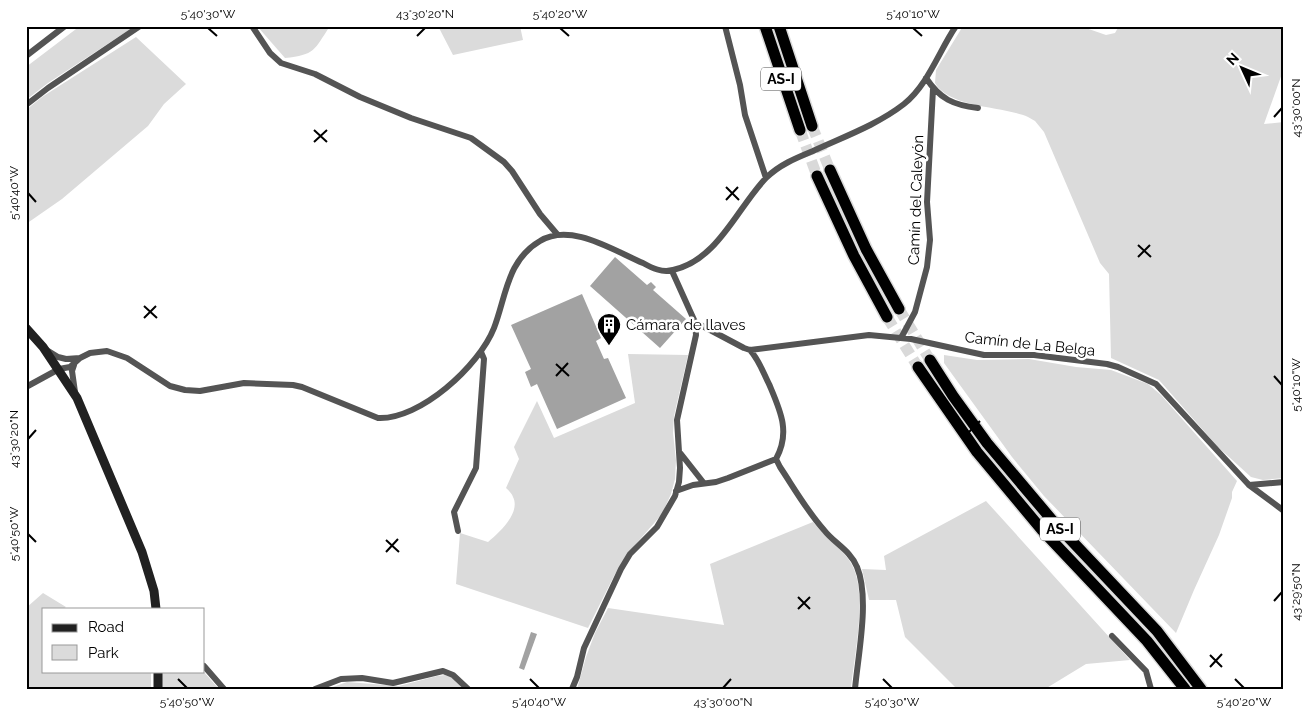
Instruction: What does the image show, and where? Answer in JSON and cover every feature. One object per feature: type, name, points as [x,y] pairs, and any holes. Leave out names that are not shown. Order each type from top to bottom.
[{"type":"highway","name":"AS-I","points":[[765,26],[800,130]]},
{"type":"highway","name":"AS-I","points":[[779,26],[812,126]]},
{"type":"highway","points":[[830,170],[866,249],[899,310]]},
{"type":"highway","points":[[818,176],[854,256],[886,317]]},
{"type":"highway","name":"AS-I","points":[[930,360],[987,443],[1052,520],[1157,631],[1201,689]]},
{"type":"highway","name":"AS-I","points":[[918,367],[977,452],[1042,530],[1147,641],[1185,689]]},
{"type":"highway","points":[[1157,631],[1191,666],[1209,689]]},
{"type":"highway","points":[[1147,641],[1178,689]]},
{"type":"street","points":[[26,56],[65,26]]},
{"type":"street","points":[[26,105],[140,26]]},
{"type":"street","points":[[252,26],[270,53],[281,63],[315,74],[360,98],[411,118],[471,138],[504,162],[540,214],[557,234]]},
{"type":"street","points":[[725,26],[740,85],[744,116],[766,178]]},
{"type":"street","points":[[26,387],[59,370],[62,365],[90,353],[107,351],[127,358],[169,385],[184,390],[200,391],[244,383],[293,385],[378,418],[389,419],[429,401],[469,367],[481,352],[494,329],[508,280],[514,268],[523,255],[540,241],[557,234],[568,234],[590,239],[658,270],[672,271],[707,253],[766,178],[783,164],[866,127],[904,104],[926,78],[945,42],[956,26]]},
{"type":"street","points":[[926,78],[933,89],[944,98],[963,106],[978,108]]},
{"type":"street","name":"Camín del Caleyón","points":[[901,338],[915,312],[927,267],[930,240],[927,202],[933,89]]},
{"type":"street","points":[[572,689],[584,648],[621,568],[630,554],[657,527],[679,482],[680,453],[677,420],[696,335],[695,322],[672,271]]},
{"type":"street","points":[[676,491],[703,482],[716,482],[776,459],[785,444],[782,414],[759,362],[750,350],[695,322]]},
{"type":"street","points":[[26,328],[43,348],[77,398],[142,552],[154,591],[156,608]]},
{"type":"street","name":"Camín de La Belga","points":[[750,350],[869,335],[932,343],[979,355],[1034,356],[1107,364],[1156,384],[1249,485],[1284,511]]},
{"type":"street","points":[[43,348],[58,357],[73,361]]},
{"type":"street","points":[[458,532],[454,512],[476,468],[484,359],[481,352]]},
{"type":"street","points":[[73,361],[72,371],[77,398]]},
{"type":"street","points":[[680,453],[703,482]]},
{"type":"street","points":[[776,459],[816,522],[848,553],[858,568],[863,603],[855,689]]},
{"type":"street","points":[[1249,485],[1284,482]]},
{"type":"street","points":[[1112,636],[1146,671],[1151,689]]},
{"type":"street","points":[[205,667],[224,689]]},
{"type":"street","points":[[316,689],[341,679],[362,678],[393,683],[444,671],[453,675],[468,689]]},
{"type":"street","points":[[158,672],[158,689]]},
{"type":"green space","points":[[80,26],[135,26],[48,83],[26,100],[26,67]]},
{"type":"green space","points":[[257,26],[330,26],[313,50],[295,57],[285,58]]},
{"type":"green space","points":[[438,26],[520,26],[523,40],[453,55]]},
{"type":"green space","points":[[963,26],[1080,26],[1106,35],[1115,33],[1119,26],[1284,26],[1284,68],[1264,124],[1284,122],[1284,478],[1263,480],[1251,477],[1218,447],[1159,380],[1111,358],[1109,274],[1100,263],[1044,132],[1035,121],[1028,117],[964,102],[942,91],[935,83],[936,70]]},
{"type":"green space","points":[[136,37],[186,84],[164,104],[148,126],[62,199],[26,224],[26,110],[42,97]]},
{"type":"green space","points":[[628,354],[688,355],[674,416],[675,479],[662,514],[635,545],[615,574],[588,628],[456,584],[460,533],[488,542],[503,528],[512,516],[515,503],[512,494],[506,488],[519,459],[514,447],[537,401],[554,438],[635,403]]},
{"type":"green space","points":[[944,355],[977,360],[1029,359],[1076,367],[1111,370],[1148,384],[1161,395],[1237,481],[1219,535],[1176,633],[1044,496],[1012,457],[944,363]]},
{"type":"green space","points":[[986,501],[1130,660],[1086,664],[1045,689],[957,689],[905,637],[896,600],[869,600],[862,569],[886,570],[884,556]]},
{"type":"green space","points":[[813,522],[849,560],[857,578],[860,609],[851,689],[577,689],[595,633],[608,608],[724,625],[710,564]]},
{"type":"green space","points":[[43,593],[66,607],[42,608],[42,672],[151,672],[151,689],[26,689],[26,608]]},
{"type":"green space","points":[[162,672],[204,672],[219,689],[161,689]]},
{"type":"green space","points":[[445,675],[451,677],[464,689],[327,689],[347,682],[399,686]]},
{"type":"shaded area","points":[[615,257],[647,285],[651,282],[656,287],[653,290],[686,319],[660,348],[590,286]]},
{"type":"shaded area","points":[[582,294],[601,338],[596,341],[604,359],[608,358],[626,398],[557,429],[537,384],[531,387],[525,372],[531,369],[511,325]]},
{"type":"shaded area","points":[[531,632],[537,634],[524,670],[519,668]]},
{"type":"tunnel","points":[[812,126],[830,170]]},
{"type":"tunnel","points":[[800,130],[817,176]]},
{"type":"tunnel","points":[[899,309],[930,360]]},
{"type":"tunnel","points":[[887,317],[918,367]]},
{"type":"place","name":"Cámara de llaves","points":[[609,346]]}]
